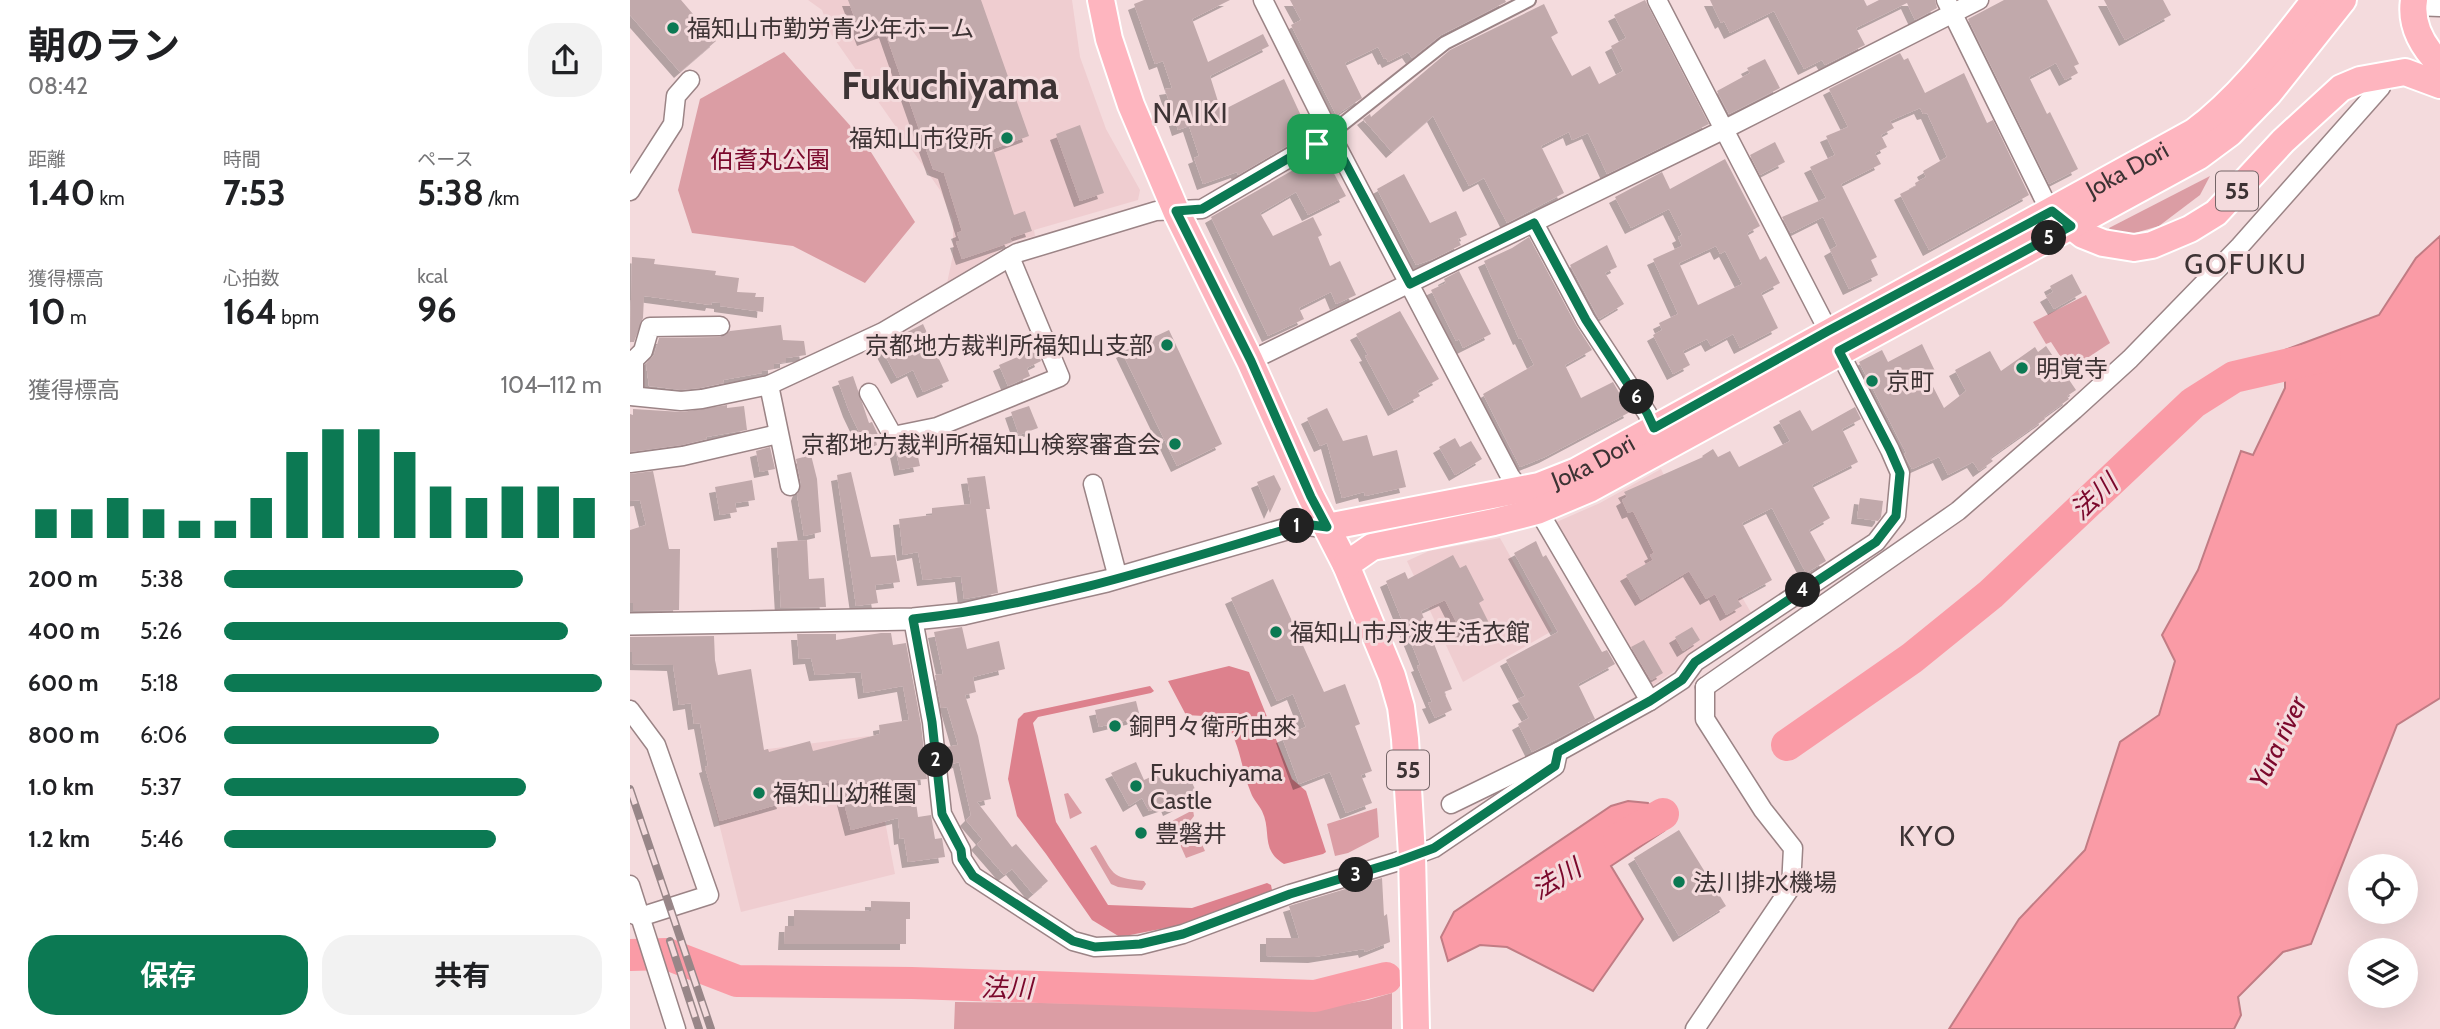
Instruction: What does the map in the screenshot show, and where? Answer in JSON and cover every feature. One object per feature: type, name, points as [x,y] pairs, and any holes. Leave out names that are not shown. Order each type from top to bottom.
[{"type":"main road","points":[[1101,0],[1109,39],[1131,105],[1176,211],[1251,361],[1327,527]]},
{"type":"main road","points":[[2414,3],[2420,40],[2433,57]]},
{"type":"main road","name":"Joka Dori","points":[[1327,527],[1539,486],[1577,471],[1654,428],[1833,341],[2062,218],[2199,156],[2230,133],[2269,93],[2321,5]]},
{"type":"main road","name":"55","points":[[2062,218],[2083,235],[2103,243],[2134,248],[2152,245],[2190,229],[2216,213],[2283,141],[2341,88],[2360,80],[2405,72],[2440,85]]},
{"type":"main road","name":"Joka Dori","points":[[1346,565],[1372,547],[1537,511],[1589,489],[1833,341]]},
{"type":"main road","name":"Joka Dori","points":[[1327,527],[1365,532],[1486,510],[1537,511]]},
{"type":"main road","name":"55","points":[[1327,527],[1346,565],[1392,676],[1401,707],[1412,855],[1416,1029]]},
{"type":"street","points":[[1263,0],[1330,134],[1510,476],[1537,511],[1650,701]]},
{"type":"street","points":[[720,326],[650,327],[643,351],[634,360],[632,396],[681,401],[769,385],[883,332],[1017,253],[1150,213],[1202,209],[1330,134],[1445,43],[1530,0]]},
{"type":"street","points":[[1451,804],[1558,752],[1650,701],[1682,680],[1695,662],[1876,542],[1896,516],[1900,473],[1890,450],[1657,0]]},
{"type":"street","points":[[1251,361],[1723,130],[1950,7],[1979,0]]},
{"type":"street","points":[[2414,3],[2440,7]]},
{"type":"street","points":[[1950,7],[2043,197],[2062,218]]},
{"type":"street","points":[[630,191],[673,124],[676,96],[690,80]]},
{"type":"street","points":[[1705,687],[1958,511],[2065,418],[2130,359],[2231,255],[2381,87]]},
{"type":"street","points":[[1534,223],[1586,320],[1654,428]]},
{"type":"street","points":[[869,393],[893,436],[937,427],[1060,377],[1010,257]]},
{"type":"street","points":[[769,385],[790,486]]},
{"type":"street","points":[[630,463],[683,456],[778,434]]},
{"type":"street","points":[[1093,484],[1118,578]]},
{"type":"street","points":[[630,624],[913,619],[963,614],[1118,578],[1304,524],[1327,527]]},
{"type":"street","points":[[913,619],[932,722],[942,814],[961,850],[962,859],[973,876],[1073,941],[1095,947],[1140,944],[1183,934],[1290,894],[1434,848],[1555,766],[1558,752]]},
{"type":"street","points":[[1682,680],[1705,687]]},
{"type":"street","points":[[1695,1029],[1791,887],[1793,848],[1763,810],[1705,719],[1705,687]]},
{"type":"street","points":[[630,710],[656,744],[709,895],[638,921]]},
{"type":"street","points":[[630,885],[638,921],[676,1029]]},
{"type":"shaded area","name":"福知山市役所","points":[[808,0],[1072,0],[1080,57],[1106,129],[1140,190],[1138,200],[1034,230],[1035,236],[1014,241],[947,283],[953,255],[953,221],[940,190],[831,34],[822,10]]},
{"type":"shaded area","points":[[1661,469],[1689,528],[1699,524],[1753,616],[1648,689],[1552,524],[1600,503]]},
{"type":"shaded area","points":[[1500,538],[1552,631],[1463,682],[1407,561],[1429,551]]},
{"type":"shaded area","points":[[1229,666],[1249,672],[1292,779],[1306,791],[1326,852],[1323,854],[1284,864],[1277,859],[1269,846],[1265,818],[1251,793],[1237,745],[1228,727],[1221,717],[1186,715],[1168,681]]},
{"type":"shaded area","points":[[1150,686],[1154,691],[1151,693],[1038,717],[1033,723],[1056,822],[1108,905],[1192,908],[1267,883],[1272,890],[1269,894],[1201,921],[1120,937],[1092,920],[1017,816],[1008,779],[1018,719],[1024,713]]},
{"type":"shaded area","points":[[869,736],[895,874],[741,912],[705,767],[768,749]]},
{"type":"green space","name":"伯耆丸公園","points":[[784,52],[864,141],[915,222],[865,283],[793,246],[692,233],[678,190],[700,99]]},
{"type":"green space","points":[[2210,176],[2200,195],[2159,226],[2128,235],[2112,233],[2109,228]]},
{"type":"green space","points":[[2086,295],[2110,343],[2069,370],[2051,342],[2046,344],[2033,322]]},
{"type":"green space","points":[[1068,793],[1082,813],[1070,819],[1064,794]]},
{"type":"green space","points":[[1377,808],[1379,837],[1348,853],[1335,856],[1327,824]]},
{"type":"green space","points":[[1193,810],[1194,816],[1191,820],[1205,851],[1186,858],[1170,822]]},
{"type":"green space","points":[[1096,845],[1118,876],[1144,881],[1146,884],[1142,890],[1111,884],[1090,848]]},
{"type":"green space","points":[[1392,993],[1392,1029],[954,1029],[955,1002],[1334,1006]]},
{"type":"water","name":"Yura river","points":[[2440,236],[2440,698],[2397,725],[2311,944],[2283,952],[2238,997],[2241,1015],[2234,1029],[1949,1029],[2019,919],[2085,850],[2120,742],[2159,715],[2175,661],[2162,635],[2198,570],[2241,451],[2253,455],[2285,388],[2285,350],[2379,315],[2416,258]]},
{"type":"water","points":[[1628,801],[1648,803],[1664,831],[1611,866],[1643,919],[1593,991],[1507,947],[1480,945],[1448,961],[1441,937],[1454,912],[1611,806]]},
{"type":"building","name":"福知山市勤労青少年ホーム","points":[[630,0],[681,0],[716,41],[680,72],[630,15]]},
{"type":"building","points":[[848,0],[981,0],[1029,136],[993,149],[1014,215],[1025,211],[1032,231],[1010,238],[1012,242],[962,259],[956,242],[960,241],[957,233],[962,231],[944,173],[933,169],[885,32],[863,40]]},
{"type":"building","points":[[1144,0],[1230,0],[1192,19],[1208,62],[1263,34],[1269,46],[1210,76],[1221,111],[1284,79],[1309,133],[1238,175],[1237,172],[1203,184],[1194,158],[1199,156],[1189,126],[1178,130],[1165,89],[1172,88],[1163,61],[1155,64],[1134,4]]},
{"type":"building","points":[[1290,0],[1506,2],[1441,35],[1412,58],[1408,52],[1388,62],[1378,47],[1345,63],[1362,98],[1336,115],[1291,25],[1301,20]]},
{"type":"building","points":[[1645,0],[1709,124],[1607,174],[1588,133],[1572,140],[1569,132],[1541,146],[1564,193],[1507,223],[1484,178],[1469,186],[1433,116],[1392,152],[1363,119],[1370,114],[1371,117],[1450,50],[1544,4],[1558,33],[1551,37],[1572,76],[1590,66],[1599,84],[1623,71],[1611,46],[1626,38],[1614,15]]},
{"type":"building","points":[[1710,0],[1864,0],[1867,6],[1879,0],[1935,0],[1937,8],[1915,20],[1907,3],[1856,28],[1865,45],[1825,65],[1822,60],[1804,69],[1774,11],[1730,33],[1724,21],[1721,23]]},
{"type":"building","points":[[2004,0],[2047,0],[2079,64],[2074,66],[2078,73],[2065,80],[2056,63],[2029,77],[2078,169],[2049,184],[1968,19]]},
{"type":"building","points":[[2104,0],[2163,0],[2171,15],[2125,40]]},
{"type":"building","points":[[1900,53],[1904,60],[1908,58],[1925,93],[1964,73],[1987,123],[1993,120],[2029,195],[1929,250],[1900,194],[1926,177],[1923,171],[1947,157],[1927,113],[1923,114],[1920,108],[1890,121],[1894,128],[1881,135],[1887,147],[1875,153],[1881,164],[1841,184],[1877,257],[1871,260],[1878,275],[1849,289],[1830,250],[1837,246],[1823,217],[1791,233],[1782,217],[1826,198],[1810,167],[1835,155],[1826,136],[1848,127],[1829,89]]},
{"type":"building","points":[[1765,59],[1780,88],[1729,114],[1717,91],[1750,73],[1747,68]]},
{"type":"building","points":[[1080,125],[1104,193],[1080,201],[1056,134]]},
{"type":"building","points":[[1775,142],[1785,162],[1760,175],[1750,155]]},
{"type":"building","points":[[1323,153],[1346,196],[1308,215],[1296,192],[1260,213],[1273,236],[1313,217],[1322,235],[1318,237],[1330,266],[1340,261],[1356,295],[1336,304],[1331,292],[1299,308],[1304,319],[1268,336],[1211,217]]},
{"type":"building","points":[[1725,159],[1760,226],[1747,233],[1760,260],[1766,256],[1780,283],[1761,293],[1778,328],[1740,348],[1733,334],[1711,346],[1707,339],[1683,351],[1690,365],[1673,374],[1653,335],[1662,330],[1659,323],[1678,314],[1653,259],[1682,246],[1678,237],[1682,235],[1669,209],[1631,228],[1615,197],[1662,172],[1670,189]],"holes":[[[1716,246],[1720,254],[1725,251],[1742,284],[1698,305],[1679,263]]]},
{"type":"building","points":[[1404,174],[1430,223],[1456,211],[1467,235],[1458,239],[1461,245],[1416,265],[1377,189]]},
{"type":"building","points":[[1529,237],[1592,350],[1565,365],[1581,398],[1613,382],[1630,412],[1545,457],[1520,467],[1483,394],[1534,365],[1521,338],[1519,339],[1484,261]]},
{"type":"building","points":[[1607,245],[1617,267],[1605,273],[1624,304],[1599,319],[1570,265]]},
{"type":"building","points":[[632,257],[655,259],[654,264],[716,271],[715,275],[739,278],[737,292],[756,293],[755,297],[764,297],[763,312],[720,306],[720,303],[712,302],[711,305],[644,296],[643,318],[634,342],[630,342]]},
{"type":"building","points":[[1459,271],[1491,334],[1463,348],[1459,339],[1456,341],[1431,290],[1446,283],[1444,279]]},
{"type":"building","points":[[2072,274],[2082,293],[2054,309],[2046,296],[2053,292],[2050,286]]},
{"type":"building","points":[[1400,311],[1439,379],[1417,391],[1420,396],[1394,410],[1356,334]]},
{"type":"building","points":[[923,324],[949,381],[923,392],[913,370],[897,378],[880,346]]},
{"type":"building","points":[[781,325],[783,340],[804,341],[806,355],[786,358],[786,362],[774,364],[774,369],[762,373],[723,380],[724,383],[700,388],[681,390],[649,386],[646,364],[654,355],[659,338],[720,337],[730,331]]},
{"type":"building","points":[[1169,330],[1222,444],[1177,466],[1122,352]]},
{"type":"building","points":[[1922,344],[1935,371],[1927,375],[1944,408],[1966,391],[1955,370],[1990,351],[2001,371],[2035,347],[2038,352],[2046,346],[2076,390],[2067,396],[2069,399],[2044,417],[2045,419],[1990,458],[1993,461],[1979,471],[1973,462],[1948,475],[1939,457],[1912,469],[1859,362],[1882,350],[1888,362]]},
{"type":"building","points":[[1036,349],[1041,361],[1027,368],[1030,376],[1008,386],[999,365]]},
{"type":"building","points":[[853,376],[869,423],[872,422],[880,439],[876,441],[877,445],[867,449],[838,381]]},
{"type":"building","points":[[727,405],[727,408],[744,406],[747,430],[706,437],[707,439],[682,445],[630,452],[630,414],[633,415],[633,409],[682,412]]},
{"type":"building","points":[[1029,406],[1038,428],[1019,435],[1011,412]]},
{"type":"building","points":[[1855,407],[1861,419],[1842,429],[1858,462],[1812,485],[1830,518],[1809,530],[1826,561],[1806,573],[1772,508],[1742,523],[1772,580],[1737,599],[1742,606],[1726,615],[1715,594],[1706,599],[1689,571],[1641,600],[1626,575],[1653,560],[1650,555],[1654,553],[1633,511],[1628,513],[1622,500],[1627,497],[1624,492],[1703,457],[1713,449],[1718,457],[1730,451],[1739,467],[1790,441],[1779,421],[1800,410],[1812,431]]},
{"type":"building","points":[[1327,408],[1343,441],[1367,435],[1373,456],[1397,450],[1406,487],[1365,496],[1364,492],[1342,498],[1327,443],[1320,446],[1307,418]]},
{"type":"building","points":[[1455,438],[1460,447],[1471,441],[1482,459],[1455,475],[1439,447]]},
{"type":"building","points":[[915,443],[920,466],[900,470],[895,447]]},
{"type":"building","points":[[770,447],[775,469],[760,472],[756,451]]},
{"type":"building","points":[[811,455],[817,479],[821,532],[804,536],[797,495],[801,484],[796,459]]},
{"type":"building","points":[[653,471],[669,549],[680,549],[679,610],[633,611],[633,603],[630,603],[630,530],[646,525],[640,500],[630,501],[630,474]]},
{"type":"building","points":[[851,472],[871,557],[895,555],[900,582],[875,585],[878,603],[856,606],[837,475]]},
{"type":"building","points":[[1274,475],[1281,489],[1270,513],[1257,482]]},
{"type":"building","points":[[985,476],[990,509],[986,509],[998,593],[964,599],[961,576],[923,580],[918,552],[903,555],[899,519],[932,515],[932,508],[971,504],[967,478]]},
{"type":"building","points":[[752,480],[755,500],[735,503],[737,512],[720,515],[715,487]]},
{"type":"building","points":[[1860,498],[1883,501],[1878,521],[1857,518]]},
{"type":"building","points":[[807,540],[809,579],[824,578],[826,607],[781,608],[777,542]]},
{"type":"building","points":[[1536,541],[1543,557],[1546,555],[1602,652],[1607,650],[1615,664],[1578,684],[1595,719],[1532,752],[1518,724],[1529,718],[1518,699],[1525,696],[1506,660],[1558,632],[1514,553]]},
{"type":"building","points":[[1453,555],[1460,568],[1466,565],[1484,600],[1479,603],[1490,625],[1465,639],[1445,600],[1421,611],[1452,689],[1444,692],[1452,710],[1435,718],[1428,703],[1432,702],[1417,666],[1420,665],[1386,581],[1405,572],[1408,579]]},
{"type":"building","points":[[1273,579],[1324,692],[1345,684],[1360,724],[1355,726],[1372,771],[1361,775],[1372,803],[1346,813],[1330,772],[1299,784],[1282,737],[1306,727],[1293,694],[1277,701],[1231,598]]},
{"type":"building","points":[[962,627],[967,649],[999,641],[1005,669],[973,677],[976,692],[965,695],[978,736],[991,799],[977,802],[1012,847],[1016,844],[1048,881],[1033,894],[1012,869],[1004,875],[977,844],[982,839],[966,820],[971,815],[959,762],[948,765],[946,747],[958,745],[947,707],[941,708],[935,675],[943,674],[934,632]]},
{"type":"building","points":[[1692,627],[1700,640],[1683,651],[1675,637]]},
{"type":"building","points":[[891,633],[893,645],[906,643],[921,724],[927,779],[913,780],[918,817],[931,815],[935,839],[942,838],[945,857],[908,862],[904,838],[900,839],[898,818],[851,830],[838,780],[780,794],[783,803],[720,821],[705,767],[708,766],[700,723],[694,724],[691,703],[679,705],[673,665],[632,664],[630,652],[630,637],[714,636],[718,675],[751,669],[764,750],[768,749],[769,752],[810,741],[813,751],[880,734],[879,725],[909,720],[903,686],[864,693],[861,672],[815,675],[811,658],[799,659],[797,634],[836,634],[836,640]]},
{"type":"building","points":[[1644,640],[1663,673],[1651,680],[1631,647]]},
{"type":"building","points":[[1136,701],[1140,717],[1099,727],[1095,710]]},
{"type":"building","points":[[1136,762],[1144,780],[1157,774],[1159,778],[1168,773],[1170,779],[1187,771],[1198,796],[1169,810],[1167,805],[1149,811],[1142,798],[1129,806],[1111,773]]},
{"type":"building","name":"法川排水機場","points":[[1679,830],[1726,906],[1679,936],[1634,858]]},
{"type":"building","points":[[1382,878],[1384,916],[1387,914],[1390,942],[1365,952],[1364,949],[1314,957],[1266,956],[1266,938],[1299,938],[1289,906]]},
{"type":"building","points":[[871,901],[910,902],[910,919],[906,919],[906,944],[784,944],[785,926],[794,926],[794,910],[871,911]]},
{"type":"waterway","name":"法川","points":[[1787,745],[1912,658],[1991,594],[2193,403],[2234,377],[2325,356]]},
{"type":"waterway","name":"法川","points":[[1619,839],[1663,814]]},
{"type":"waterway","name":"法川","points":[[630,955],[667,954],[737,981],[912,983],[1315,996],[1386,978]]},
{"type":"railway","points":[[630,789],[711,1029]]},
{"type":"railway","points":[[670,941],[699,1029]]},
{"type":"place","name":"福知山市勤労青少年ホーム","points":[[673,28]]},
{"type":"place","name":"福知山市役所","points":[[1007,138]]},
{"type":"place","name":"京都地方裁判所福知山支部","points":[[1167,345]]},
{"type":"place","name":"明覚寺","points":[[2022,368]]},
{"type":"place","name":"京町","points":[[1872,381]]},
{"type":"place","name":"京都地方裁判所福知山検察審査会","points":[[1175,444]]},
{"type":"place","name":"福知山市丹波生活衣館","points":[[1276,632]]},
{"type":"place","name":"銅門々衛所由來","points":[[1115,726]]},
{"type":"place","name":"Fukuchiyama Castle","points":[[1136,786]]},
{"type":"place","name":"福知山幼稚園","points":[[759,793]]},
{"type":"place","name":"豊磐井","points":[[1141,833]]},
{"type":"place","name":"法川排水機場","points":[[1679,882]]},
{"type":"district","name":"Fukuchiyama","points":[[950,85]]},
{"type":"district","name":"NAIKI","points":[[1191,113]]},
{"type":"district","name":"GOFUKU","points":[[2246,264]]},
{"type":"district","name":"KYO","points":[[1928,836]]},
{"type":"route","points":[[1330,134],[1410,284],[1534,223],[1586,320],[1654,428],[2052,211],[2071,226],[1839,351],[1900,473],[1896,516],[1876,542],[1695,662],[1682,680],[1558,752],[1555,766],[1434,848],[1290,894],[1183,934],[1117,947],[1095,947],[1073,941],[973,876],[962,859],[961,850],[942,814],[932,722],[913,619],[963,614],[1032,600],[1304,524],[1327,527],[1251,361],[1176,211],[1198,211],[1317,144],[1330,134]]}]
